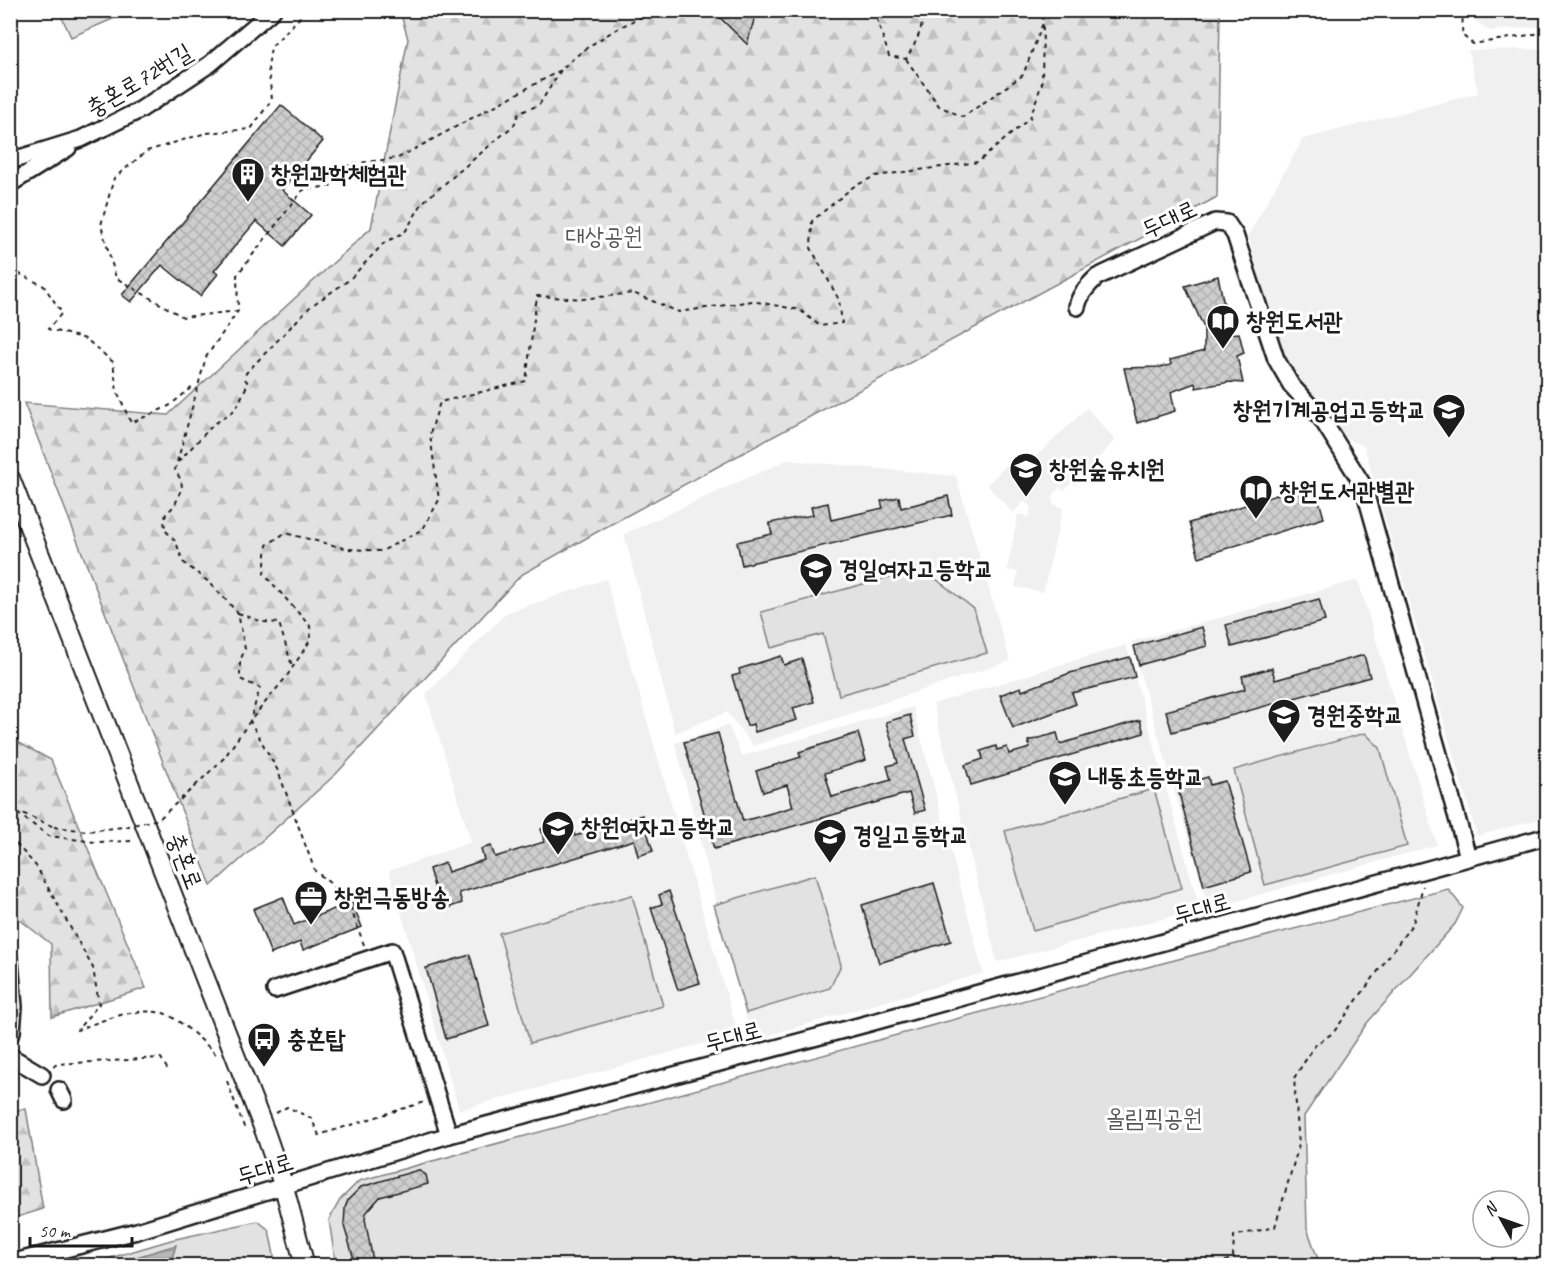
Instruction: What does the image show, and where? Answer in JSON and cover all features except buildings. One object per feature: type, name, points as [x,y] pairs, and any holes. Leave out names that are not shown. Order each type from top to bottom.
[{"type":"main road","name":"충혼로","points":[[10,478],[261,1121],[284,1187],[305,1266]]},
{"type":"street","name":"충혼로72번길","points":[[10,184],[81,139],[140,110],[210,64],[273,10]]},
{"type":"street","name":"충혼로72번길","points":[[10,161],[81,139]]},
{"type":"street","name":"두대로","points":[[1077,307],[1088,285],[1097,277],[1215,222],[1227,223],[1235,235],[1276,359],[1291,385],[1321,418],[1364,485],[1468,857]]},
{"type":"street","name":"두대로","points":[[10,1263],[137,1231],[449,1135],[877,1021],[1548,836]]},
{"type":"street","points":[[275,990],[392,951],[449,1135]]},
{"type":"street","points":[[10,961],[14,1007],[10,1035]]},
{"type":"street","points":[[10,1056],[42,1075]]},
{"type":"path","points":[[238,311],[183,317],[116,278],[101,225],[114,178],[147,151],[206,133],[251,129],[272,99],[268,68],[271,47],[307,10]]},
{"type":"path","points":[[176,464],[213,425],[236,409],[249,383],[245,379],[246,373],[303,314],[349,280],[384,243],[405,232],[423,202],[514,125],[519,112],[539,105],[561,70],[572,58],[629,23],[657,10]]},
{"type":"path","points":[[874,10],[889,56],[906,59],[939,106],[963,117],[1023,75],[1043,23]]},
{"type":"path","points":[[906,59],[917,41],[923,20],[923,10]]},
{"type":"path","points":[[10,808],[54,827],[88,831],[124,827],[159,819],[224,758],[311,639],[310,626],[264,574],[267,545],[285,533],[348,549],[382,551],[423,529],[439,500],[430,434],[440,402],[526,381],[537,296],[583,299],[633,293],[679,312],[752,301],[800,310],[820,326],[842,323],[838,300],[811,248],[812,221],[853,187],[875,176],[978,162],[1030,118],[1042,83],[1042,10]]},
{"type":"path","points":[[1462,10],[1462,34],[1473,44],[1548,32]]},
{"type":"path","points":[[292,667],[279,624],[262,622],[238,614],[210,583],[183,562],[176,542],[166,531],[164,522],[166,514],[175,505],[182,487],[175,470],[176,464],[206,357],[238,311],[237,275],[303,190],[330,186],[350,164],[398,158],[561,70]]},
{"type":"path","points":[[10,269],[44,286],[62,313],[48,329],[86,339],[113,362],[117,391],[131,423],[169,406],[197,384]]},
{"type":"path","points":[[238,614],[245,649],[240,661],[240,680],[260,688],[250,721],[278,771],[315,872],[331,884],[350,906],[369,959]]},
{"type":"path","points":[[10,808],[49,836],[95,842],[152,840]]},
{"type":"path","points":[[10,837],[36,866],[93,968],[99,1004],[77,1030],[123,1013],[164,1013],[192,1031],[216,1054],[220,1065]]},
{"type":"path","points":[[1217,1266],[1233,1257],[1234,1236],[1275,1227],[1299,1145],[1294,1078],[1316,1044],[1334,1033],[1413,923],[1427,868]]},
{"type":"path","points":[[42,1075],[57,1064],[160,1058],[169,1072]]},
{"type":"path","points":[[224,1075],[244,1127],[287,1107],[311,1118],[319,1135],[437,1097]]},
{"type":"shaded area","points":[[1470,11],[1547,11],[1547,26],[1490,31],[1474,20]]},
{"type":"shaded area","name":"창원기계공업고등학교","points":[[1547,49],[1547,817],[1477,836],[1364,446],[1335,433],[1283,361],[1248,235],[1303,139],[1478,93],[1468,50]]},
{"type":"shaded area","name":"창원숲유치원","points":[[1087,408],[1115,440],[1075,485],[1072,482],[1064,491],[1060,487],[1053,495],[1053,504],[1063,508],[1043,592],[1015,587],[1018,572],[1007,570],[1018,514],[1029,517],[1031,507],[1024,501],[1013,513],[987,485],[1015,456],[1025,467]]},
{"type":"shaded area","name":"경일여자고등학교","points":[[787,460],[956,476],[1010,661],[753,746],[727,712],[675,733],[624,534]]},
{"type":"shaded area","name":"창원여자고등학교","points":[[606,579],[738,1034],[459,1110],[389,871],[471,842],[426,694],[506,613]]},
{"type":"shaded area","name":"경원중학교","points":[[1358,580],[1437,845],[1209,909],[1131,642]]},
{"type":"shaded area","name":"내동초등학교","points":[[1126,645],[1200,909],[997,962],[933,704]]},
{"type":"shaded area","name":"경일고등학교","points":[[913,707],[983,973],[752,1040],[675,743],[728,725],[742,756]]},
{"type":"shaded area","points":[[176,1245],[170,1265],[110,1265]]},
{"type":"green space","points":[[59,11],[131,11],[71,37]]},
{"type":"green space","name":"대상공원","points":[[400,11],[1220,11],[1217,197],[521,575],[336,774],[211,886],[24,403],[168,415],[371,228],[408,39]]},
{"type":"green space","points":[[922,568],[974,609],[987,653],[839,695],[823,634],[771,648],[761,612]]},
{"type":"green space","points":[[1365,733],[1380,748],[1407,846],[1265,885],[1234,770]]},
{"type":"green space","points":[[10,738],[51,760],[146,988],[52,1017],[51,944],[11,913]]},
{"type":"green space","points":[[1154,789],[1182,888],[1033,931],[1005,831]]},
{"type":"green space","points":[[815,875],[841,965],[830,988],[746,1013],[714,905]]},
{"type":"green space","name":"올림픽공원","points":[[1448,889],[1463,908],[1455,924],[1367,1023],[1304,1116],[1307,1228],[1320,1265],[336,1266],[329,1220],[340,1200],[359,1181],[1140,969]]},
{"type":"green space","points":[[632,895],[663,1006],[530,1043],[499,933]]},
{"type":"green space","points":[[26,1109],[43,1209],[11,1219],[11,1111]]},
{"type":"green space","points":[[258,1221],[269,1230],[276,1265],[83,1266],[171,1240]]},
{"type":"place","name":"창원과학체험관","points":[[248,203]]},
{"type":"place","name":"창원도서관","points":[[1223,350]]},
{"type":"place","name":"창원기계공업고등학교","points":[[1449,439]]},
{"type":"place","name":"창원숲유치원","points":[[1026,498]]},
{"type":"place","name":"창원도서관별관","points":[[1256,520]]},
{"type":"place","name":"경일여자고등학교","points":[[816,598]]},
{"type":"place","name":"경원중학교","points":[[1284,744]]},
{"type":"place","name":"내동초등학교","points":[[1065,806]]},
{"type":"place","name":"창원여자고등학교","points":[[558,856]]},
{"type":"place","name":"경일고등학교","points":[[830,864]]},
{"type":"place","name":"창원극동방송","points":[[311,926]]},
{"type":"place","name":"충혼탑","points":[[264,1068]]}]
